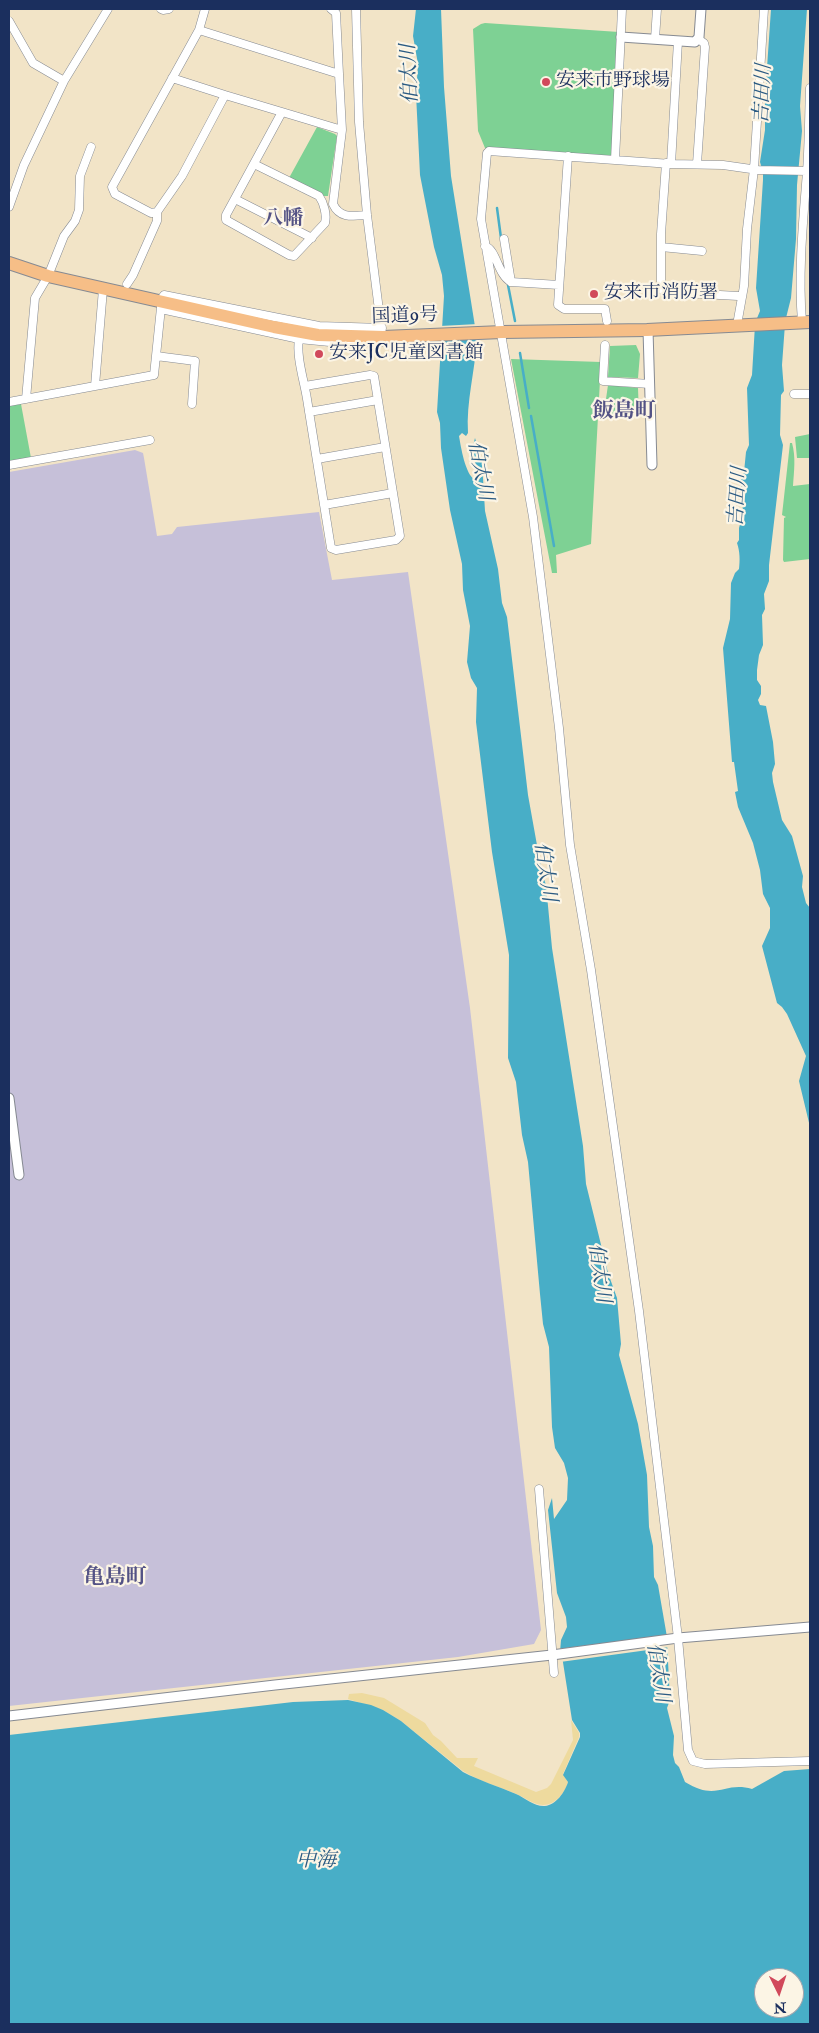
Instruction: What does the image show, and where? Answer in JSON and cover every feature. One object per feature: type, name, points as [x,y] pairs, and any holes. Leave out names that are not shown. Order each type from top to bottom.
[{"type":"highway","name":"国道9号","points":[[9,263],[48,276],[103,289],[161,306],[305,333],[335,336],[648,330],[803,322]]},
{"type":"street","points":[[9,207],[24,165],[64,81],[108,9]]},
{"type":"street","points":[[161,9],[169,9]]},
{"type":"street","points":[[158,212],[151,213],[114,194],[112,187],[199,30],[205,9]]},
{"type":"street","points":[[331,9],[336,13],[342,130],[333,204],[336,210],[348,216],[367,215]]},
{"type":"street","points":[[161,306],[299,339],[340,344],[382,343],[384,341],[385,334],[367,215],[359,122],[356,9]]},
{"type":"street","points":[[615,160],[622,9]]},
{"type":"street","points":[[655,39],[657,9]]},
{"type":"street","points":[[698,39],[701,9]]},
{"type":"street","points":[[738,325],[744,286],[747,229],[756,169],[764,9]]},
{"type":"street","points":[[9,21],[32,63],[64,81]]},
{"type":"street","points":[[199,30],[339,74]]},
{"type":"street","points":[[621,37],[692,42],[698,39]]},
{"type":"street","points":[[697,164],[706,48],[704,43],[698,39]]},
{"type":"street","points":[[678,41],[661,247],[660,287],[663,291],[738,296]]},
{"type":"street","points":[[172,78],[342,130]]},
{"type":"street","points":[[803,322],[800,299],[810,88]]},
{"type":"street","points":[[127,284],[133,275],[157,221],[158,212],[182,176],[225,95]]},
{"type":"street","points":[[254,164],[320,198],[326,220],[296,255],[290,256],[227,221],[226,215],[282,112]]},
{"type":"street","points":[[26,399],[35,298],[48,276],[64,236],[75,221],[79,210],[80,176],[92,147]]},
{"type":"street","points":[[807,171],[668,164],[489,151],[487,153],[481,219],[533,517],[559,728],[570,844],[591,970],[639,1311],[678,1638],[688,1750],[693,1761],[705,1764],[810,1761]]},
{"type":"street","points":[[568,156],[558,302],[561,309],[605,309],[607,321]]},
{"type":"street","points":[[235,198],[312,238]]},
{"type":"street","points":[[504,239],[512,282]]},
{"type":"street","points":[[485,246],[490,248],[502,274],[512,282],[559,285]]},
{"type":"street","points":[[661,247],[702,251]]},
{"type":"street","points":[[95,386],[103,289]]},
{"type":"street","points":[[9,402],[154,375],[162,298],[167,295],[301,324],[385,334]]},
{"type":"street","points":[[648,330],[652,466]]},
{"type":"street","points":[[299,339],[298,345],[331,548],[336,550],[354,548],[396,540],[400,536],[374,376],[370,375],[305,386]]},
{"type":"street","points":[[605,345],[603,380],[650,384]]},
{"type":"street","points":[[156,356],[195,361],[192,404]]},
{"type":"street","points":[[794,394],[810,394]]},
{"type":"street","points":[[309,412],[378,400]]},
{"type":"street","points":[[9,466],[150,440]]},
{"type":"street","points":[[317,459],[386,447]]},
{"type":"street","points":[[324,505],[393,493]]},
{"type":"street","points":[[9,1098],[19,1175]]},
{"type":"street","points":[[539,1489],[554,1673]]},
{"type":"street","points":[[9,1716],[552,1655],[678,1638],[810,1627]]},
{"type":"shaded area","points":[[135,450],[143,453],[157,536],[172,534],[177,527],[319,512],[332,580],[408,572],[470,1008],[541,1630],[534,1644],[458,1657],[9,1706],[9,472]]},
{"type":"green space","name":"安来市野球場","points":[[485,23],[619,32],[613,154],[608,157],[485,148],[478,131],[473,29]]},
{"type":"green space","points":[[317,127],[337,136],[328,196],[323,196],[289,178]]},
{"type":"green space","points":[[636,345],[640,354],[638,378],[608,377],[610,346]]},
{"type":"green space","points":[[511,359],[601,362],[591,544],[556,555],[557,573],[552,573]]},
{"type":"green space","points":[[608,385],[638,388],[639,416],[604,413]]},
{"type":"green space","points":[[21,404],[31,458],[9,462],[9,406]]},
{"type":"green space","points":[[810,434],[810,458],[797,458],[795,437]]},
{"type":"green space","points":[[790,443],[792,443],[794,454],[793,486],[810,484],[810,559],[784,562],[784,518],[786,517],[782,515]]},
{"type":"sand","points":[[362,1693],[384,1698],[425,1723],[433,1735],[457,1758],[478,1758],[474,1766],[536,1792],[547,1788],[551,1784],[573,1740],[571,1720],[579,1733],[579,1737],[563,1774],[568,1782],[567,1786],[555,1801],[543,1805],[536,1804],[517,1794],[475,1778],[463,1771],[401,1721],[383,1710],[348,1699],[349,1694]]},
{"type":"water","name":"伯太川","points":[[416,9],[441,9],[444,87],[451,176],[477,339],[468,410],[468,433],[466,436],[462,433],[459,436],[466,466],[475,480],[477,476],[473,446],[475,438],[482,462],[485,511],[498,569],[502,603],[507,617],[528,795],[542,873],[546,885],[552,948],[583,1146],[586,1184],[608,1273],[617,1298],[621,1344],[619,1355],[638,1424],[647,1475],[649,1527],[653,1546],[654,1577],[658,1585],[667,1637],[560,1652],[561,1640],[567,1627],[566,1617],[557,1593],[548,1510],[552,1498],[554,1519],[567,1500],[568,1478],[564,1463],[555,1448],[552,1427],[549,1347],[543,1324],[528,1162],[522,1135],[516,1082],[508,1058],[509,955],[492,852],[476,722],[477,688],[471,678],[467,662],[470,626],[463,590],[462,564],[450,510],[441,448],[440,423],[437,412],[444,296],[442,275],[434,247],[420,175],[416,94],[418,64],[413,36]]},
{"type":"water","points":[[771,9],[807,9],[800,106],[802,131],[791,298],[785,322],[755,323],[760,311],[756,288],[763,180],[760,162],[765,130],[765,97]]},
{"type":"water","points":[[785,324],[782,365],[784,391],[781,395],[780,435],[783,445],[769,565],[769,581],[764,594],[765,609],[762,615],[763,645],[759,655],[757,680],[761,686],[761,694],[758,700],[760,705],[766,706],[773,742],[775,764],[772,773],[773,782],[782,820],[792,836],[803,876],[802,887],[806,903],[810,908],[810,1127],[799,1081],[806,1056],[787,1014],[777,1003],[762,946],[770,928],[770,908],[763,894],[760,870],[753,843],[738,807],[735,792],[738,791],[734,762],[732,762],[723,648],[730,619],[731,583],[739,569],[740,556],[737,543],[743,513],[741,479],[749,445],[747,388],[752,375],[755,325]]},
{"type":"water","name":"中海","points":[[667,1642],[670,1700],[667,1708],[674,1736],[673,1755],[685,1782],[696,1788],[713,1791],[734,1787],[752,1789],[784,1771],[810,1769],[810,2024],[9,2024],[9,1735],[293,1702],[348,1700],[371,1705],[401,1721],[463,1772],[516,1794],[534,1804],[545,1806],[553,1803],[560,1797],[568,1782],[563,1775],[580,1737],[580,1733],[572,1720],[562,1656]]},
{"type":"pier","points":[[478,324],[479,337],[440,339],[440,326]]},
{"type":"pier","points":[[669,1635],[670,1647],[560,1662],[558,1652],[558,1649]]},
{"type":"waterway","points":[[497,208],[501,238]]},
{"type":"waterway","points":[[508,285],[515,321]]},
{"type":"waterway","points":[[520,353],[529,408]]},
{"type":"waterway","points":[[531,416],[554,546]]},
{"type":"place","name":"安来市野球場","points":[[546,82]]},
{"type":"place","name":"安来市消防署","points":[[594,294]]},
{"type":"place","name":"安来JC児童図書館","points":[[319,354]]},
{"type":"district","name":"八幡","points":[[283,220]]},
{"type":"district","name":"飯島町","points":[[624,412]]},
{"type":"district","name":"亀島町","points":[[115,1578]]},
{"type":"water label","name":"吉田川","points":[[764,94]]},
{"type":"water label","name":"吉田川","points":[[739,497]]}]
